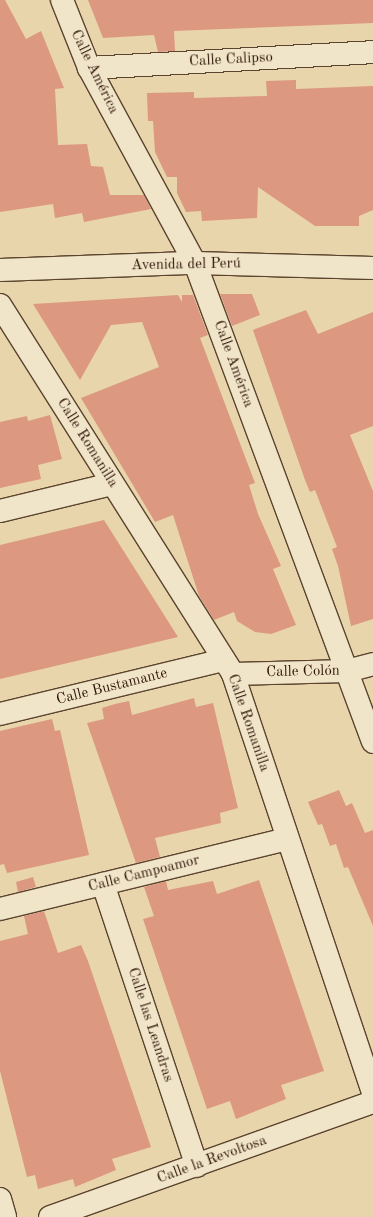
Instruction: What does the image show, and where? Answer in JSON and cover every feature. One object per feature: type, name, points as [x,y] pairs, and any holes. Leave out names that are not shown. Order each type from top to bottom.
[{"type":"street","name":"Calle América","points":[[62,0],[89,68],[195,262],[373,742]]},
{"type":"street","name":"Calle Calipso","points":[[89,68],[373,52]]},
{"type":"street","name":"Avenida del Perú","points":[[0,270],[195,262],[373,268]]},
{"type":"street","name":"Calle Romanilla","points":[[0,305],[228,667],[373,1093]]},
{"type":"street","points":[[0,510],[112,484]]},
{"type":"street","name":"Calle Colón","points":[[228,667],[347,671],[373,664]]},
{"type":"street","name":"Calle Bustamante","points":[[0,714],[228,667]]},
{"type":"street","name":"Calle Campoamor","points":[[0,909],[287,839]]},
{"type":"street","name":"Calle las Leandras","points":[[104,884],[197,1166]]},
{"type":"street","name":"Calle la Revoltosa","points":[[50,1217],[197,1166],[373,1102]]},
{"type":"street","points":[[0,1199],[5,1217]]},
{"type":"building","points":[[0,0],[5,0],[26,39],[41,31],[64,88],[55,89],[58,145],[87,144],[91,166],[103,167],[110,195],[144,195],[151,209],[84,222],[82,213],[55,218],[53,204],[0,212]]},
{"type":"building","points":[[88,0],[373,0],[373,23],[174,31],[175,51],[158,52],[154,35],[103,38]]},
{"type":"building","points":[[296,80],[296,89],[373,86],[373,210],[359,216],[359,226],[315,226],[258,187],[257,218],[202,221],[201,211],[186,212],[177,193],[177,177],[167,177],[155,152],[153,121],[148,121],[147,93],[194,92],[194,98],[267,96],[266,81]]},
{"type":"building","points":[[220,294],[252,294],[260,315],[232,326]]},
{"type":"building","points":[[178,295],[182,302],[182,295],[193,295],[208,335],[200,338],[255,483],[249,485],[258,514],[281,566],[273,569],[296,625],[271,634],[255,632],[237,621],[234,612],[214,620],[199,596],[173,515],[155,522],[81,398],[159,367],[142,322],[111,325],[80,380],[33,304]]},
{"type":"building","points":[[306,310],[318,334],[373,312],[373,426],[350,435],[373,491],[373,619],[351,626],[338,566],[332,549],[337,547],[315,490],[310,492],[305,480],[253,330]]},
{"type":"building","points":[[50,415],[62,459],[38,465],[41,479],[0,488],[0,422],[27,416],[28,421]]},
{"type":"building","points":[[104,520],[178,637],[0,679],[0,545]]},
{"type":"building","points":[[194,698],[196,707],[213,703],[238,808],[220,813],[221,823],[155,838],[160,857],[136,863],[87,723],[104,719],[102,708],[115,704],[129,701],[132,715]]},
{"type":"building","points":[[52,719],[55,731],[60,730],[89,855],[7,873],[4,864],[0,865],[0,731]]},
{"type":"building","points":[[339,790],[346,806],[352,803],[365,833],[373,830],[373,926],[348,867],[344,868],[336,844],[330,846],[322,824],[318,825],[308,802]]},
{"type":"building","points":[[33,877],[36,887],[18,892],[16,882]]},
{"type":"building","points":[[259,880],[324,1071],[281,1085],[286,1099],[236,1119],[230,1101],[207,1109],[143,919],[154,916],[144,887],[166,881],[168,890],[213,881],[217,894]]},
{"type":"building","points":[[44,911],[58,953],[81,945],[88,961],[151,1147],[112,1159],[116,1170],[75,1187],[73,1179],[38,1189],[35,1175],[27,1177],[0,1071],[0,941],[28,934],[24,916]]}]
